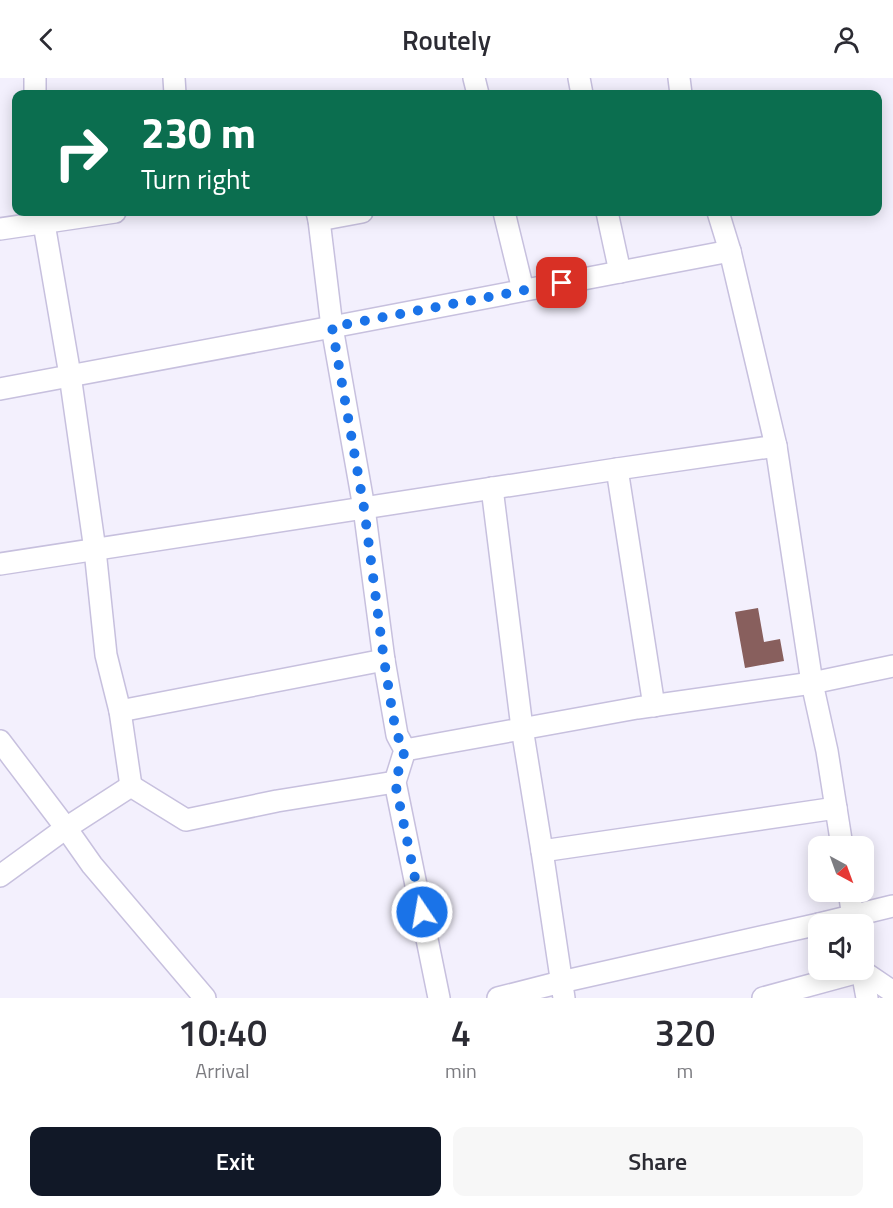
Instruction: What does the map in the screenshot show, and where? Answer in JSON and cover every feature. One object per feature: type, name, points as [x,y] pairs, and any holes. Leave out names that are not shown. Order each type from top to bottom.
[{"type":"street","points":[[318,216],[332,327],[364,508],[384,660],[397,735],[405,750],[395,782],[439,998]]},
{"type":"street","points":[[505,216],[523,290]]},
{"type":"street","points":[[608,216],[620,272]]},
{"type":"street","points":[[718,216],[730,251],[776,446],[812,683],[827,751],[840,836]]},
{"type":"street","points":[[0,229],[43,217],[70,375],[106,656],[120,711],[131,786],[186,820],[277,801],[395,782]]},
{"type":"street","points":[[0,388],[730,251]]},
{"type":"street","points":[[0,564],[776,446]]},
{"type":"street","points":[[617,469],[654,706]]},
{"type":"street","points":[[492,488],[522,728],[562,990]]},
{"type":"street","points":[[120,711],[384,660]]},
{"type":"street","points":[[405,750],[654,706],[812,683],[893,666]]},
{"type":"street","points":[[0,741],[92,865],[205,998]]},
{"type":"street","points":[[0,876],[66,828],[131,786]]},
{"type":"street","points":[[542,851],[836,808]]},
{"type":"street","points":[[870,914],[893,906]]},
{"type":"street","points":[[498,998],[562,990],[808,927]]},
{"type":"street","points":[[874,979],[893,992]]},
{"type":"street","points":[[763,998],[827,980]]},
{"type":"street","points":[[864,980],[867,998]]},
{"type":"building","points":[[758,608],[764,642],[780,639],[784,661],[745,668],[735,612]]},
{"type":"route","points":[[422,912],[395,782],[405,750],[397,735],[393,716],[364,508],[332,327],[562,283]]}]
